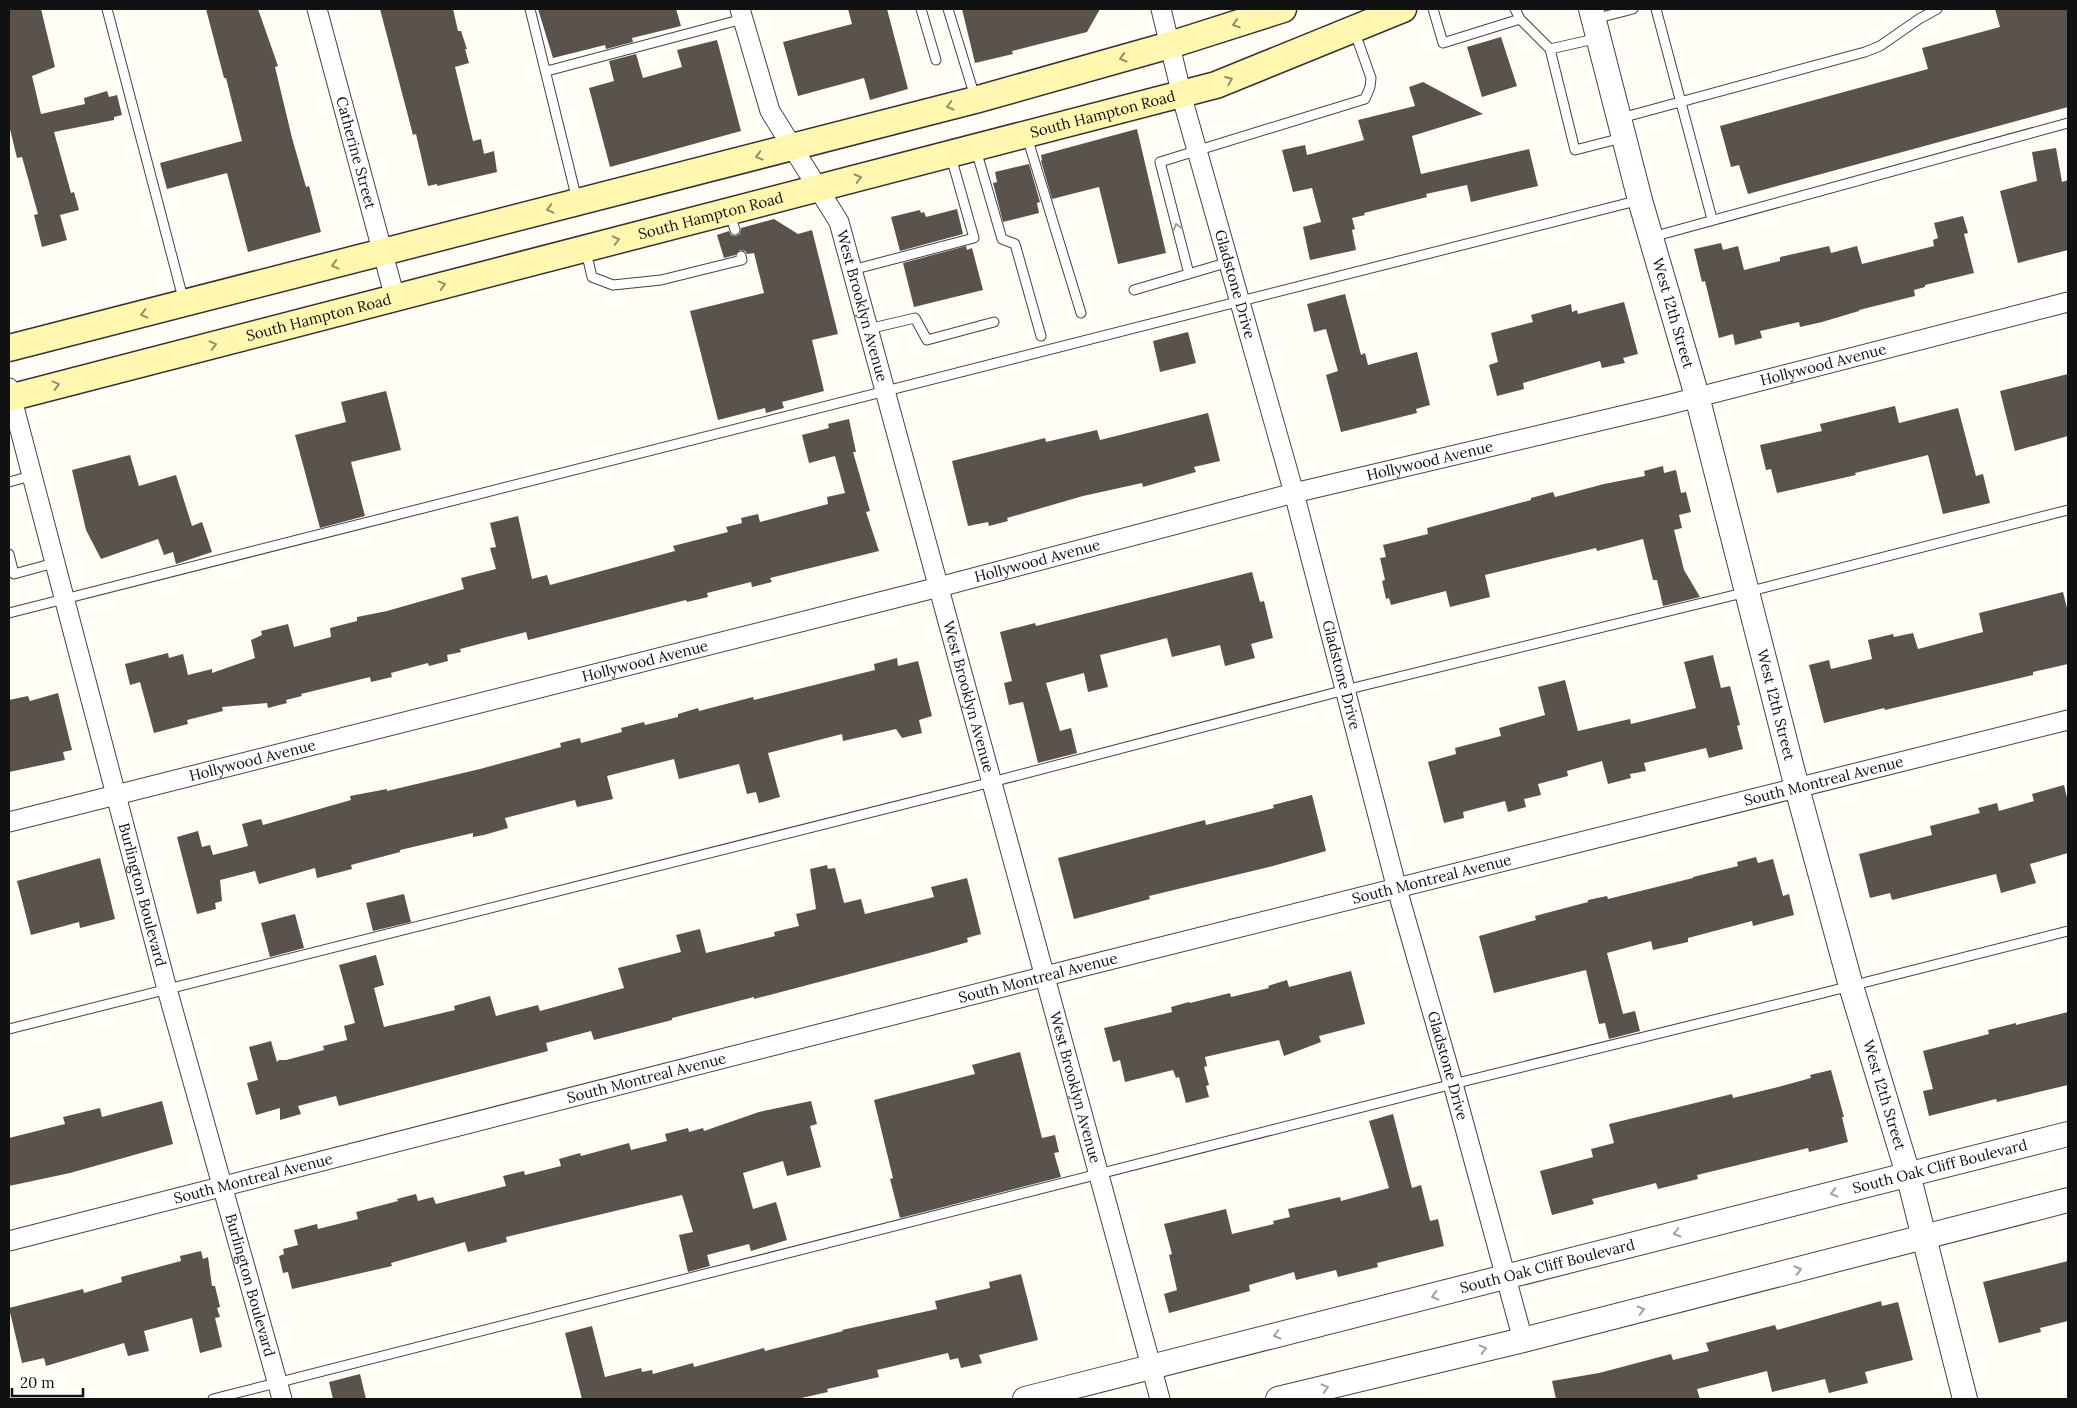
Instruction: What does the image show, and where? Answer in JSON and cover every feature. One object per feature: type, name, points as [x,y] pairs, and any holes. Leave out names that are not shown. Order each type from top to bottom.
[{"type":"main road","points":[[9,348],[975,100],[1170,45],[1283,9]]},
{"type":"main road","name":"South Hampton Road","points":[[10,394],[395,298],[585,248],[732,220],[818,188],[1216,85],[1403,9]]},
{"type":"street","name":"Catherine Street","points":[[317,9],[395,298]]},
{"type":"street","name":"Gladstone Drive","points":[[1161,9],[1182,94],[1294,493],[1396,889],[1453,1084],[1523,1340]]},
{"type":"street","name":"West Brooklyn Avenue","points":[[742,14],[770,111],[838,222],[1160,1399]]},
{"type":"street","name":"West 12th Street","points":[[1595,22],[1640,200],[1697,396],[1797,788],[1851,986],[1908,1174],[1966,1399]]},
{"type":"street","name":"Hollywood Avenue","points":[[9,822],[939,587],[1294,493],[1697,396],[2068,302]]},
{"type":"street","name":"Burlington Boulevard","points":[[10,394],[167,989],[280,1391]]},
{"type":"street","name":"South Montreal Avenue","points":[[9,1241],[1046,977],[2068,720]]},
{"type":"street","name":"South Oak Cliff Boulevard","points":[[1025,1399],[2068,1134]]},
{"type":"street","points":[[1278,1399],[1523,1340],[2068,1200]]},
{"type":"lane","points":[[107,9],[184,304]]},
{"type":"lane","points":[[530,9],[547,71],[578,202]]},
{"type":"lane","points":[[921,9],[936,60]]},
{"type":"lane","points":[[948,9],[975,100]]},
{"type":"lane","points":[[1433,9],[1443,43],[1520,19]]},
{"type":"lane","points":[[1515,9],[1520,19],[1550,49],[1575,150],[1681,102],[1865,52],[1880,46],[1937,9]]},
{"type":"lane","points":[[1550,49],[1595,22],[1633,9]]},
{"type":"lane","points":[[1656,9],[1712,220]]},
{"type":"lane","points":[[547,71],[742,14]]},
{"type":"lane","points":[[1189,274],[1160,162],[1365,99],[1370,87],[1370,78],[1353,28]]},
{"type":"lane","points":[[1652,237],[2068,123]]},
{"type":"lane","points":[[1026,134],[1081,313]]},
{"type":"lane","points":[[975,147],[1002,239],[1015,244],[1041,336]]},
{"type":"lane","points":[[852,270],[974,238],[950,154]]},
{"type":"lane","points":[[9,613],[1640,200]]},
{"type":"lane","points":[[585,248],[592,277],[613,285],[661,280],[742,260],[741,256]]},
{"type":"lane","points":[[1134,290],[1229,262]]},
{"type":"lane","points":[[868,329],[915,318],[927,340],[994,322]]},
{"type":"lane","points":[[9,482],[32,476]]},
{"type":"lane","points":[[9,1029],[992,782],[1345,690],[1747,592],[2068,510]]},
{"type":"lane","points":[[9,554],[14,574],[54,564]]},
{"type":"lane","points":[[213,1399],[280,1391],[1098,1174],[2068,931]]},
{"type":"building","points":[[9,9],[41,9],[55,67],[32,76],[41,114],[85,104],[84,98],[107,91],[109,97],[117,95],[122,115],[114,117],[114,120],[54,132],[71,193],[74,192],[79,210],[60,215],[67,240],[42,247],[34,215],[38,214],[22,157],[17,158],[9,125]]},
{"type":"building","points":[[206,9],[258,9],[278,66],[275,67],[292,138],[306,187],[309,186],[321,232],[248,252],[227,173],[167,189],[160,163],[242,141]]},
{"type":"building","points":[[380,9],[453,9],[458,31],[461,31],[467,49],[465,49],[469,63],[455,67],[473,141],[481,139],[484,154],[494,151],[497,172],[437,186],[437,184],[428,186],[416,134],[413,135]]},
{"type":"building","points":[[538,9],[676,9],[681,26],[632,38],[633,42],[606,49],[605,45],[553,58]]},
{"type":"building","points":[[848,9],[887,9],[908,89],[870,100],[864,78],[798,96],[783,42],[852,24]]},
{"type":"building","points":[[962,9],[1100,9],[1087,32],[1012,51],[1013,54],[975,63]]},
{"type":"building","points":[[1995,9],[2068,9],[2068,107],[1748,194],[1739,165],[1731,167],[1720,126],[1928,69],[1922,48],[2000,27]]},
{"type":"building","points":[[1501,37],[1517,86],[1482,97],[1467,47]]},
{"type":"building","points":[[717,40],[741,131],[610,167],[589,88],[614,81],[609,61],[636,54],[643,78],[682,67],[677,50]]},
{"type":"building","points":[[1423,82],[1483,114],[1412,136],[1421,174],[1529,149],[1538,186],[1471,202],[1467,185],[1426,194],[1427,197],[1364,213],[1365,215],[1352,218],[1355,229],[1352,230],[1356,250],[1310,260],[1303,227],[1321,222],[1312,188],[1293,192],[1282,150],[1305,145],[1307,155],[1364,140],[1358,120],[1415,106],[1409,87]]},
{"type":"building","points":[[1137,129],[1166,253],[1118,264],[1099,187],[1052,199],[1041,155]]},
{"type":"building","points":[[2056,148],[2062,182],[2068,180],[2068,250],[2018,263],[2000,191],[2037,181],[2032,152]]},
{"type":"building","points":[[1029,164],[1040,202],[1037,203],[1039,213],[1003,222],[993,183],[997,182],[995,172]]},
{"type":"building","points":[[957,209],[963,234],[900,251],[891,217],[920,210],[921,213],[924,212],[926,217]]},
{"type":"building","points":[[1963,216],[1968,233],[1964,234],[1974,273],[1925,285],[1925,287],[1914,290],[1915,296],[1859,310],[1822,322],[1800,327],[1799,322],[1760,331],[1762,338],[1735,345],[1733,334],[1719,338],[1705,281],[1702,282],[1694,249],[1721,243],[1723,250],[1738,246],[1744,270],[1780,261],[1780,257],[1829,246],[1831,253],[1857,246],[1862,264],[1934,246],[1933,240],[1938,238],[1934,223]]},
{"type":"building","points":[[774,219],[798,234],[812,230],[838,334],[812,340],[824,391],[782,402],[784,408],[766,413],[765,408],[718,420],[690,311],[764,293],[754,253],[747,254],[745,251],[740,250],[735,255],[724,258],[717,235],[729,231],[731,235],[736,236],[740,234],[741,228]]},
{"type":"building","points":[[966,246],[967,250],[972,248],[983,290],[914,307],[903,263]]},
{"type":"building","points":[[1345,294],[1361,355],[1365,353],[1368,365],[1417,352],[1430,405],[1416,409],[1417,413],[1341,432],[1326,375],[1338,371],[1326,329],[1314,332],[1307,304]]},
{"type":"building","points":[[1624,302],[1638,354],[1623,358],[1625,363],[1602,368],[1600,361],[1523,383],[1524,389],[1497,396],[1489,365],[1498,362],[1491,333],[1533,322],[1531,315],[1571,304],[1572,312],[1577,310],[1578,314]]},
{"type":"building","points":[[1188,332],[1196,363],[1160,372],[1153,341]]},
{"type":"building","points":[[2068,374],[2068,436],[2015,451],[2000,391]]},
{"type":"building","points":[[386,391],[401,450],[351,462],[365,516],[320,528],[295,435],[346,422],[341,402]]},
{"type":"building","points":[[1895,406],[1899,423],[1958,408],[1976,476],[1983,474],[1990,503],[1943,514],[1928,455],[1855,473],[1856,475],[1777,493],[1771,469],[1766,470],[1760,445],[1822,431],[1820,424]]},
{"type":"building","points":[[1208,413],[1220,461],[1194,467],[1196,472],[1143,487],[1142,483],[1083,496],[1007,518],[1008,521],[989,526],[988,522],[968,526],[952,461],[1045,438],[1046,442],[1097,430],[1100,440]]},
{"type":"building","points":[[849,419],[856,452],[853,452],[870,511],[866,512],[879,551],[770,578],[772,582],[752,587],[751,582],[707,593],[708,597],[687,602],[686,600],[528,640],[526,632],[460,649],[461,652],[447,655],[448,661],[429,666],[428,663],[391,673],[392,677],[371,682],[370,677],[301,694],[302,696],[286,700],[287,703],[268,708],[267,703],[222,707],[223,711],[187,720],[188,724],[154,733],[140,682],[130,685],[125,664],[168,653],[169,658],[183,654],[188,675],[212,669],[212,673],[255,658],[251,640],[262,635],[261,631],[288,624],[294,647],[331,637],[330,628],[357,621],[357,617],[387,611],[464,589],[461,578],[496,569],[490,548],[496,547],[490,523],[518,516],[532,579],[547,575],[550,585],[675,551],[673,546],[728,532],[726,527],[742,523],[741,518],[758,514],[760,522],[828,504],[827,497],[845,493],[835,456],[809,463],[802,435],[829,428],[828,424]]},
{"type":"building","points":[[130,455],[139,486],[176,475],[192,526],[202,522],[212,552],[176,564],[173,552],[164,555],[158,539],[101,559],[86,530],[72,470]]},
{"type":"building","points":[[1663,466],[1664,473],[1676,470],[1681,493],[1686,492],[1691,512],[1679,515],[1682,528],[1674,530],[1684,570],[1700,597],[1663,606],[1657,580],[1653,580],[1643,539],[1597,551],[1596,548],[1485,575],[1490,597],[1450,607],[1446,591],[1391,605],[1389,598],[1386,599],[1382,581],[1385,580],[1380,558],[1386,557],[1383,545],[1428,534],[1427,528],[1531,500],[1531,498],[1553,492],[1555,497],[1604,484],[1645,476],[1644,471]]},
{"type":"building","points":[[1252,572],[1260,602],[1264,601],[1273,638],[1251,644],[1255,658],[1225,666],[1220,645],[1172,657],[1167,638],[1100,655],[1108,687],[1088,692],[1084,673],[1046,683],[1060,731],[1071,728],[1077,753],[1038,763],[1023,702],[1009,705],[1004,683],[1012,681],[1000,632],[1035,623],[1036,626]]},
{"type":"building","points":[[2063,592],[2068,612],[2068,664],[2033,672],[2033,675],[1824,723],[1809,665],[1829,660],[1831,669],[1872,659],[1868,640],[1893,634],[1894,637],[1913,633],[1918,649],[1983,632],[1979,613]]},
{"type":"building","points":[[1713,655],[1721,688],[1730,686],[1740,725],[1737,726],[1743,749],[1709,758],[1706,748],[1644,763],[1646,771],[1630,774],[1631,778],[1608,784],[1602,761],[1567,771],[1568,776],[1538,784],[1541,795],[1524,799],[1526,807],[1508,812],[1505,801],[1463,812],[1464,818],[1444,823],[1428,762],[1456,754],[1455,748],[1501,736],[1499,728],[1545,715],[1538,687],[1565,680],[1578,731],[1630,719],[1631,724],[1696,708],[1684,662]]},
{"type":"building","points":[[897,658],[898,666],[918,661],[932,716],[919,720],[922,733],[902,738],[896,729],[843,741],[842,734],[768,753],[780,797],[759,803],[756,792],[747,794],[739,764],[679,779],[674,759],[607,776],[613,799],[577,807],[575,800],[505,818],[508,828],[484,835],[473,837],[473,833],[400,850],[400,852],[351,865],[352,869],[317,878],[315,868],[259,884],[255,871],[220,880],[222,901],[215,903],[216,909],[197,914],[177,837],[198,831],[202,847],[210,845],[213,855],[248,846],[242,824],[261,819],[263,825],[351,800],[350,796],[387,789],[387,791],[480,769],[561,747],[560,743],[580,738],[581,743],[622,732],[621,728],[644,722],[645,725],[678,717],[678,714],[698,708],[699,711],[753,697],[754,700],[875,670],[874,664]]},
{"type":"building","points":[[58,693],[72,750],[63,752],[65,760],[9,772],[9,700],[28,696],[30,701]]},
{"type":"building","points":[[2064,785],[2068,802],[2068,853],[2030,864],[2036,883],[2001,893],[1996,874],[1892,900],[1890,893],[1870,898],[1859,854],[1932,835],[1930,826],[1980,813],[1978,808],[1997,803],[1999,811],[2034,801],[2032,794]]},
{"type":"building","points":[[1312,795],[1326,851],[1149,896],[1150,899],[1074,919],[1058,858],[1205,820],[1206,825],[1274,808],[1273,805]]},
{"type":"building","points":[[1756,857],[1758,863],[1773,859],[1783,896],[1789,894],[1794,915],[1753,926],[1752,921],[1688,938],[1688,942],[1653,950],[1651,941],[1607,953],[1623,1014],[1635,1011],[1640,1031],[1609,1039],[1605,1023],[1599,1024],[1586,970],[1494,993],[1479,936],[1536,920],[1535,916],[1588,902],[1588,900],[1607,896],[1608,899],[1693,878],[1738,866],[1737,862]]},
{"type":"building","points":[[100,858],[115,919],[80,928],[79,922],[31,935],[17,881]]},
{"type":"building","points":[[827,865],[828,869],[835,868],[844,903],[861,899],[865,914],[934,897],[931,887],[967,878],[981,934],[967,938],[968,942],[933,952],[754,999],[754,997],[672,1018],[672,1020],[594,1040],[591,1031],[546,1043],[548,1051],[339,1106],[336,1096],[298,1106],[301,1114],[280,1120],[280,1108],[256,1115],[247,1083],[258,1080],[249,1047],[271,1041],[277,1062],[324,1050],[323,1046],[347,1040],[344,1026],[355,1023],[339,965],[376,955],[384,985],[374,988],[384,1027],[455,1010],[454,1006],[490,996],[496,1016],[538,1005],[540,1011],[624,988],[618,968],[681,952],[676,935],[700,929],[706,953],[775,936],[774,932],[799,926],[796,914],[816,909],[810,869]]},
{"type":"building","points":[[404,894],[411,922],[373,931],[366,903]]},
{"type":"building","points":[[295,914],[304,948],[270,957],[261,923]]},
{"type":"building","points":[[1351,971],[1365,1024],[1319,1036],[1321,1042],[1284,1056],[1279,1040],[1205,1057],[1207,1066],[1204,1067],[1209,1085],[1206,1086],[1209,1097],[1186,1103],[1179,1077],[1176,1078],[1173,1070],[1125,1082],[1120,1060],[1113,1062],[1104,1028],[1172,1012],[1171,1007],[1189,1002],[1230,993],[1231,997],[1269,988],[1268,986],[1287,980],[1289,987]]},
{"type":"building","points":[[2068,1012],[2068,1085],[1997,1102],[1996,1099],[1929,1116],[1923,1091],[1933,1089],[1923,1051],[1989,1034],[1988,1030]]},
{"type":"building","points":[[1020,1052],[1042,1138],[1055,1135],[1059,1152],[1054,1153],[1061,1177],[900,1218],[890,1179],[893,1178],[874,1100],[975,1074],[972,1065]]},
{"type":"building","points":[[1831,1070],[1844,1117],[1842,1117],[1848,1142],[1809,1152],[1808,1148],[1697,1175],[1698,1179],[1658,1189],[1656,1183],[1592,1199],[1594,1204],[1552,1215],[1540,1171],[1593,1157],[1591,1149],[1614,1143],[1609,1124],[1732,1094],[1733,1098],[1811,1078],[1810,1075]]},
{"type":"building","points":[[162,1101],[173,1144],[70,1173],[9,1186],[9,1138],[65,1124],[63,1117],[100,1108],[102,1117]]},
{"type":"building","points":[[811,1101],[817,1124],[810,1126],[821,1167],[787,1176],[783,1161],[743,1173],[753,1209],[776,1202],[787,1240],[751,1251],[749,1244],[707,1255],[710,1266],[688,1272],[679,1235],[693,1232],[682,1195],[506,1237],[507,1242],[468,1252],[465,1242],[391,1263],[392,1266],[292,1289],[288,1272],[283,1273],[279,1256],[284,1254],[283,1249],[298,1245],[294,1230],[317,1224],[318,1229],[358,1219],[356,1212],[398,1201],[397,1199],[416,1194],[418,1201],[433,1197],[436,1204],[506,1186],[503,1176],[524,1171],[525,1175],[561,1166],[559,1159],[580,1153],[581,1156],[629,1143],[631,1150],[667,1141],[665,1134],[688,1128],[689,1132],[703,1128],[704,1131],[759,1112]]},
{"type":"building","points":[[1393,1114],[1412,1188],[1421,1185],[1430,1221],[1438,1219],[1444,1246],[1377,1263],[1378,1267],[1338,1277],[1336,1270],[1296,1280],[1294,1272],[1249,1285],[1250,1291],[1169,1313],[1164,1294],[1177,1290],[1169,1255],[1172,1254],[1164,1224],[1226,1209],[1232,1234],[1274,1224],[1273,1221],[1290,1217],[1288,1209],[1340,1197],[1341,1201],[1389,1188],[1369,1121]]},
{"type":"building","points":[[201,1251],[203,1259],[208,1257],[212,1286],[215,1286],[220,1307],[217,1308],[220,1317],[215,1318],[222,1347],[200,1353],[192,1318],[144,1331],[149,1351],[128,1356],[124,1343],[46,1366],[44,1358],[22,1363],[9,1308],[83,1289],[84,1293],[122,1282],[121,1277],[181,1261],[180,1256]]},
{"type":"building","points":[[2068,1261],[2068,1321],[2040,1328],[2041,1332],[1999,1343],[1983,1282]]},
{"type":"building","points":[[1021,1274],[1038,1340],[979,1355],[982,1363],[961,1368],[958,1358],[950,1360],[948,1353],[877,1370],[879,1377],[827,1389],[828,1392],[797,1399],[582,1399],[565,1333],[592,1326],[605,1377],[641,1368],[642,1372],[652,1370],[653,1374],[693,1363],[694,1367],[764,1348],[765,1351],[842,1330],[937,1309],[935,1301],[990,1288],[989,1282]]},
{"type":"building","points":[[1881,1301],[1882,1306],[1898,1302],[1913,1360],[1865,1372],[1868,1383],[1829,1393],[1825,1379],[1772,1392],[1767,1371],[1697,1389],[1700,1399],[1556,1399],[1552,1381],[1599,1373],[1671,1354],[1673,1360],[1709,1351],[1706,1343],[1775,1325],[1777,1330]]},
{"type":"building","points":[[360,1374],[366,1399],[333,1399],[329,1382]]}]
